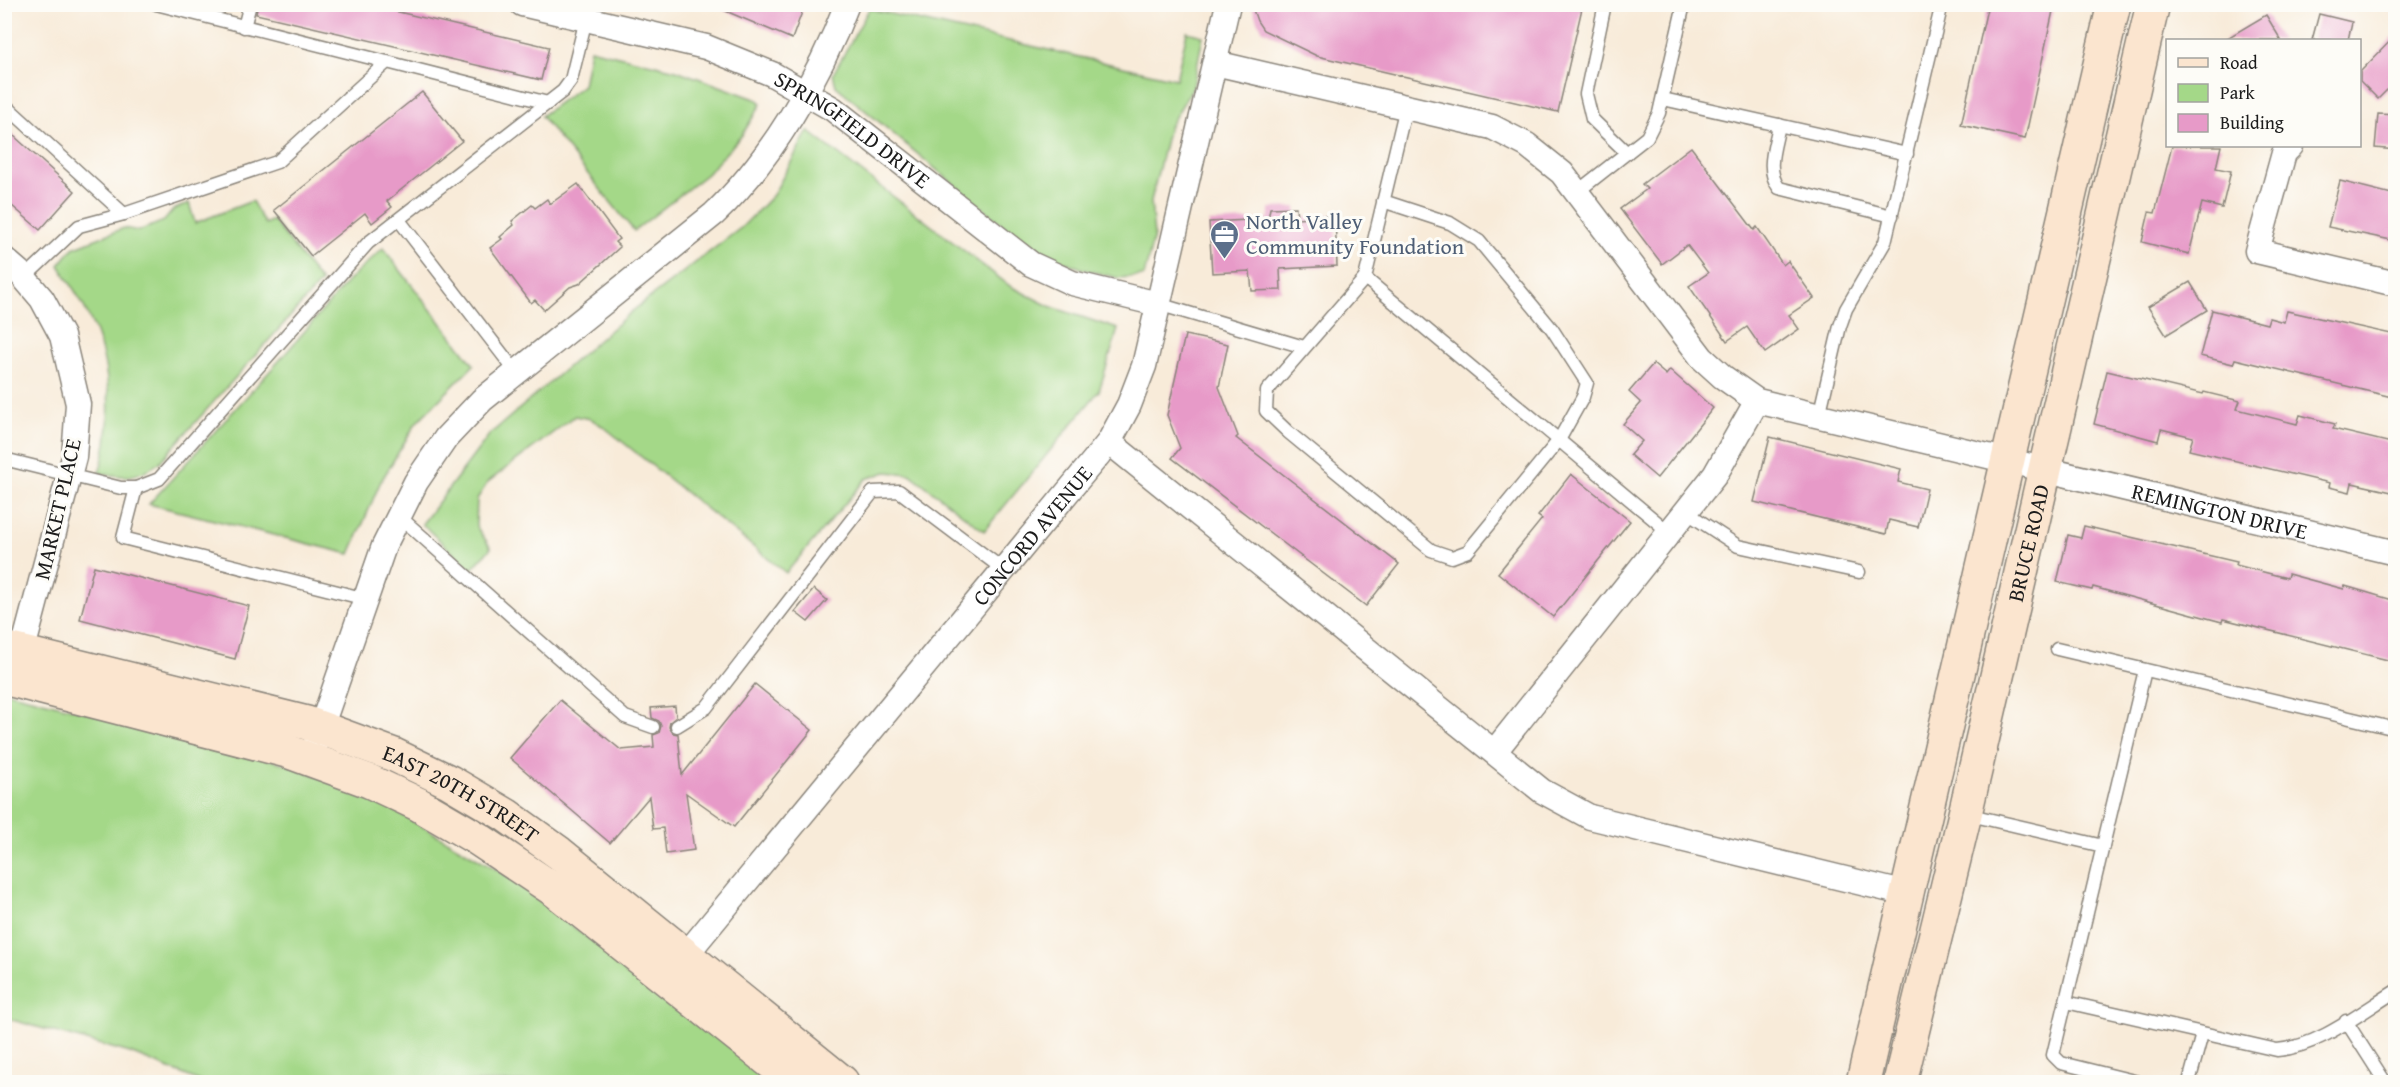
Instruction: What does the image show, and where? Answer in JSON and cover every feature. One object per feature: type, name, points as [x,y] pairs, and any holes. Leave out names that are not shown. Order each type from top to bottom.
[{"type":"street","name":"SPRINGFIELD DRIVE","points":[[522,4],[706,47],[772,74],[805,92],[861,131],[1031,264],[1072,283],[1158,304]]},
{"type":"street","points":[[311,758],[384,546],[416,482],[446,438],[482,399],[726,203],[763,160],[805,92],[833,41],[847,4]]},
{"type":"street","name":"CONCORD AVENUE","points":[[676,967],[1109,442],[1129,405],[1144,366],[1228,4]]},
{"type":"street","name":"BRUCE ROAD","points":[[1863,1083],[2114,4]]},
{"type":"street","name":"BRUCE ROAD","points":[[1900,1083],[1965,814],[2153,4]]},
{"type":"street","points":[[1215,63],[1492,127],[1527,145],[1562,173],[1702,358],[1722,377],[1757,401],[1715,476],[1495,751]]},
{"type":"street","points":[[2290,147],[2284,153],[2257,251],[2396,284]]},
{"type":"street","name":"MARKET PLACE","points":[[4,259],[42,299],[62,336],[78,404],[74,457],[10,663]]},
{"type":"street","name":"REMINGTON DRIVE","points":[[1757,401],[2396,553]]},
{"type":"street","points":[[1109,442],[1542,791],[1590,817],[1908,894]]},
{"type":"street","name":"EAST 20TH STREET","points":[[10,663],[284,716],[321,727],[421,768],[506,815],[559,853],[796,1083]]},
{"type":"street","name":"EAST 20TH STREET","points":[[10,663],[311,758],[395,792],[478,839],[676,967],[842,1083]]},
{"type":"lane","points":[[156,4],[548,103]]},
{"type":"lane","points":[[244,27],[250,4]]},
{"type":"lane","points":[[1605,4],[1586,94],[1592,119],[1627,153]]},
{"type":"lane","points":[[1577,192],[1647,137],[1663,99],[1684,4]]},
{"type":"lane","points":[[1819,416],[1843,318],[1885,242],[1942,4]]},
{"type":"lane","points":[[4,459],[103,485],[136,488],[159,479],[312,309],[339,273],[368,243],[562,91],[571,80],[586,19]]},
{"type":"lane","points":[[24,278],[79,226],[124,214],[277,162],[387,62]]},
{"type":"lane","points":[[1663,99],[1907,154]]},
{"type":"lane","points":[[4,104],[124,214]]},
{"type":"lane","points":[[1383,201],[1450,223],[1479,241],[1552,329],[1587,383],[1583,397],[1559,440],[1468,551],[1452,557],[1431,550],[1288,432],[1266,411],[1267,391],[1365,278],[1383,201],[1406,107]]},
{"type":"lane","points":[[1779,125],[1771,168],[1773,179],[1779,188],[1892,216]]},
{"type":"lane","points":[[399,220],[516,372]]},
{"type":"lane","points":[[1365,278],[1670,533]]},
{"type":"lane","points":[[1158,304],[1304,347]]},
{"type":"lane","points":[[136,488],[123,538],[366,599]]},
{"type":"lane","points":[[677,726],[706,708],[873,492],[899,491],[1004,570]]},
{"type":"lane","points":[[1686,513],[1738,546],[1859,572]]},
{"type":"lane","points":[[399,516],[625,717],[653,728]]},
{"type":"lane","points":[[2057,649],[2396,729]]},
{"type":"lane","points":[[2138,1083],[2061,1063],[2054,1055],[2145,670]]},
{"type":"lane","points":[[1965,814],[2103,846]]},
{"type":"lane","points":[[2066,1002],[2260,1048],[2277,1050],[2293,1049],[2309,1043],[2396,992]]},
{"type":"lane","points":[[2346,1021],[2385,1083]]},
{"type":"lane","points":[[2189,1083],[2202,1034]]},
{"type":"green space","points":[[869,9],[1176,79],[1187,32],[1203,36],[1193,87],[1169,127],[1151,201],[1154,236],[1144,276],[1118,278],[1086,270],[1033,250],[836,86],[833,74]]},
{"type":"green space","points":[[590,49],[676,70],[758,100],[761,104],[742,135],[707,174],[634,231],[541,116],[583,85]]},
{"type":"green space","points":[[808,131],[1010,286],[1049,306],[1118,329],[1099,391],[984,531],[910,474],[886,472],[866,479],[786,573],[604,427],[591,419],[575,416],[488,482],[477,499],[476,526],[491,548],[471,570],[422,524],[489,435],[631,312],[742,227],[773,195]]},
{"type":"green space","points":[[252,201],[265,224],[273,220],[321,282],[159,463],[137,475],[116,476],[99,473],[107,435],[106,374],[97,335],[79,297],[59,265],[73,248],[124,228],[139,231],[164,221],[173,210],[189,203],[195,223]]},
{"type":"green space","points":[[383,248],[474,365],[416,423],[380,483],[350,554],[149,504],[348,281]]},
{"type":"green space","points":[[4,691],[286,764],[370,796],[503,873],[777,1082],[202,1082],[130,1053],[5,1018]]},
{"type":"building","points":[[258,4],[364,4],[549,47],[541,80],[256,14]]},
{"type":"building","points":[[709,4],[805,4],[792,39]]},
{"type":"building","points":[[1251,4],[1583,4],[1558,112],[1317,56],[1263,30]]},
{"type":"building","points":[[1988,4],[2024,4],[2053,11],[2025,139],[1961,125]]},
{"type":"building","points":[[2319,14],[2352,22],[2348,39],[2312,39]]},
{"type":"building","points":[[2266,15],[2280,39],[2226,39]]},
{"type":"building","points":[[2396,35],[2396,81],[2378,99],[2361,82],[2361,71]]},
{"type":"building","points":[[422,92],[462,141],[387,201],[392,207],[372,223],[365,213],[311,256],[274,210]]},
{"type":"building","points":[[2378,114],[2396,115],[2396,150],[2375,148]]},
{"type":"building","points":[[4,127],[75,191],[40,230],[4,199]]},
{"type":"building","points":[[1691,147],[1754,230],[1757,227],[1783,265],[1788,261],[1814,298],[1789,315],[1799,329],[1765,353],[1747,327],[1727,341],[1689,286],[1708,273],[1687,245],[1662,264],[1620,209],[1647,189],[1642,184]]},
{"type":"building","points":[[2172,147],[2221,147],[2216,168],[2231,171],[2222,208],[2202,203],[2189,254],[2142,242],[2149,212],[2155,213]]},
{"type":"building","points":[[2340,181],[2396,195],[2396,241],[2328,227]]},
{"type":"building","points":[[578,184],[619,239],[615,242],[620,247],[579,284],[570,287],[544,310],[535,300],[531,303],[490,248],[502,239],[500,237],[514,225],[512,221],[532,205],[535,208],[547,199],[550,204]]},
{"type":"building","points":[[1296,207],[1297,218],[1335,215],[1337,266],[1280,269],[1281,290],[1252,291],[1250,271],[1212,273],[1209,222],[1268,219],[1270,208]]},
{"type":"building","points":[[2190,282],[2207,310],[2166,335],[2148,307]]},
{"type":"building","points":[[2212,310],[2267,324],[2269,318],[2284,322],[2287,311],[2396,335],[2396,398],[2235,359],[2233,364],[2200,356]]},
{"type":"building","points":[[1185,335],[1228,344],[1219,387],[1238,436],[1236,438],[1399,564],[1366,606],[1172,458],[1180,448],[1167,415]]},
{"type":"building","points":[[1653,364],[1666,375],[1670,370],[1713,408],[1657,478],[1630,455],[1642,441],[1623,424],[1641,403],[1629,392]]},
{"type":"building","points":[[2107,371],[2240,401],[2237,409],[2297,424],[2300,415],[2335,424],[2333,429],[2396,444],[2396,493],[2352,483],[2350,492],[2329,487],[2330,483],[2189,450],[2193,437],[2161,429],[2158,441],[2094,424]]},
{"type":"building","points":[[1770,437],[1901,469],[1898,482],[1927,489],[1918,527],[1889,520],[1886,534],[1754,502]]},
{"type":"building","points":[[1571,474],[1630,521],[1553,617],[1498,573],[1542,519],[1538,516]]},
{"type":"building","points":[[2084,526],[2237,562],[2236,565],[2287,578],[2288,574],[2344,589],[2345,586],[2396,601],[2396,662],[2223,619],[2222,622],[2093,587],[2092,590],[2057,582],[2068,535],[2081,538]]},
{"type":"building","points":[[94,566],[249,606],[235,659],[80,619]]},
{"type":"building","points":[[814,589],[827,600],[808,622],[795,612]]},
{"type":"building","points":[[755,684],[812,730],[734,827],[686,793],[694,850],[666,854],[663,828],[653,829],[649,797],[610,843],[510,758],[560,700],[621,750],[654,747],[653,735],[659,733],[661,726],[659,721],[652,718],[651,708],[675,706],[676,717],[670,722],[669,727],[673,733],[678,734],[682,775]]},
{"type":"place","name":"North Valley Community Foundation","points":[[1225,260]]}]
